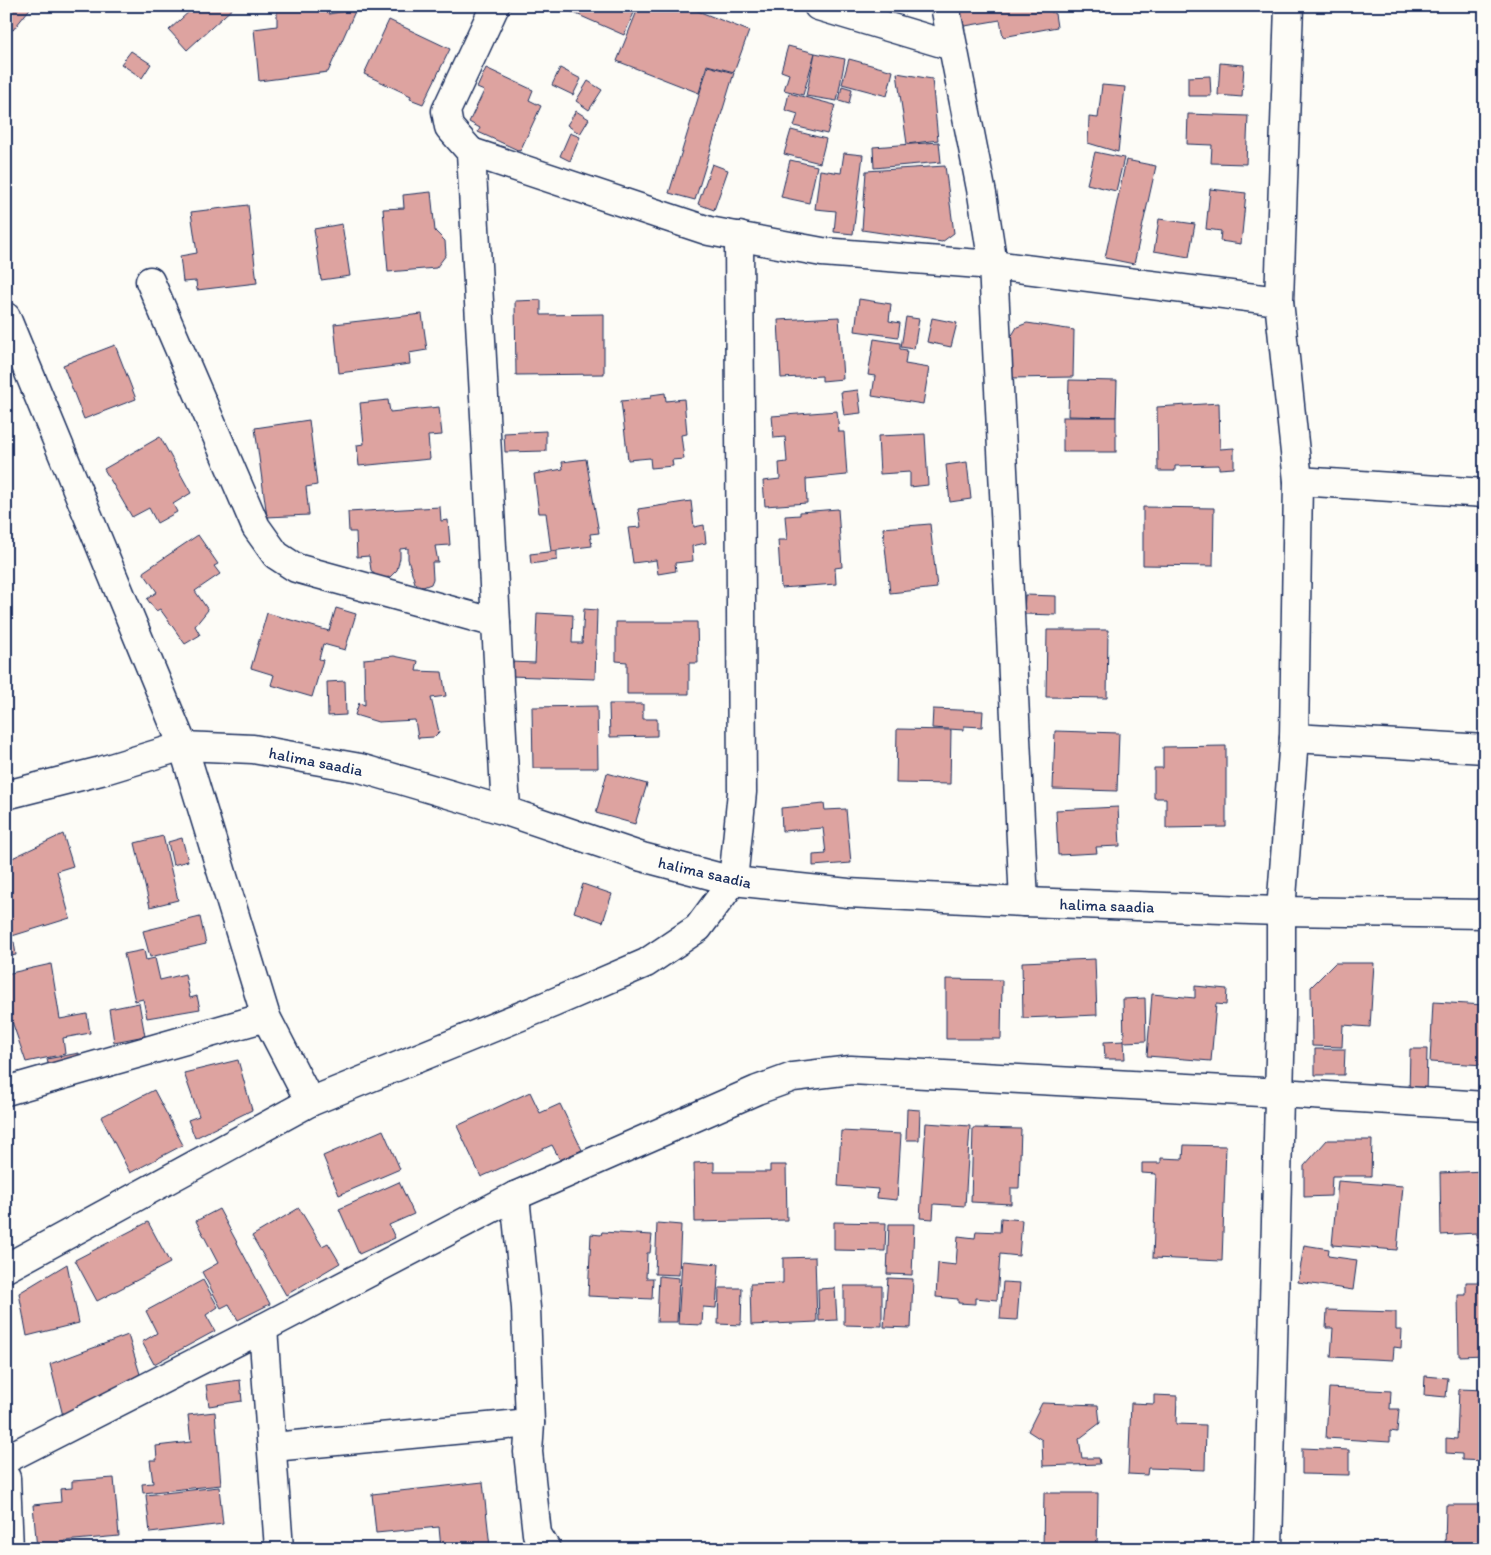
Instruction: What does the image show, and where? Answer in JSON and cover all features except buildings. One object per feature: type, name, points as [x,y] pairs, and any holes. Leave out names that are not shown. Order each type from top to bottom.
[{"type":"street","points":[[495,6],[446,111],[449,127],[472,152],[708,231],[822,252],[993,265],[1279,301]]},
{"type":"street","points":[[818,6],[952,46]]},
{"type":"street","points":[[944,6],[982,194],[993,265],[1024,902]]},
{"type":"street","points":[[1268,1549],[1280,1093],[1281,911],[1294,738],[1298,481],[1279,301],[1289,6]]},
{"type":"street","points":[[472,152],[506,811]]},
{"type":"street","points":[[6,1268],[310,1102],[553,1004],[646,963],[698,928],[732,881],[742,792],[739,236]]},
{"type":"street","points":[[150,281],[256,527],[276,556],[296,568],[496,623]]},
{"type":"street","points":[[6,317],[183,746],[266,1017],[310,1102]]},
{"type":"street","points":[[1298,481],[1485,493]]},
{"type":"street","points":[[1294,738],[1485,749]]},
{"type":"street","name":"halima saadia","points":[[6,795],[101,771],[183,746],[253,749],[360,768],[506,811],[642,857],[732,881],[848,893],[1024,902],[1281,911],[1485,914]]},
{"type":"street","points":[[6,1091],[266,1017]]},
{"type":"street","points":[[6,1459],[263,1328],[514,1196],[757,1090],[793,1077],[851,1070],[1485,1106]]},
{"type":"street","points":[[514,1196],[526,1308],[530,1423],[528,1452],[537,1534],[546,1549]]},
{"type":"street","points":[[263,1328],[280,1549]]},
{"type":"street","points":[[273,1447],[530,1423]]},
{"type":"street","points":[[6,1478],[9,1549]]}]
